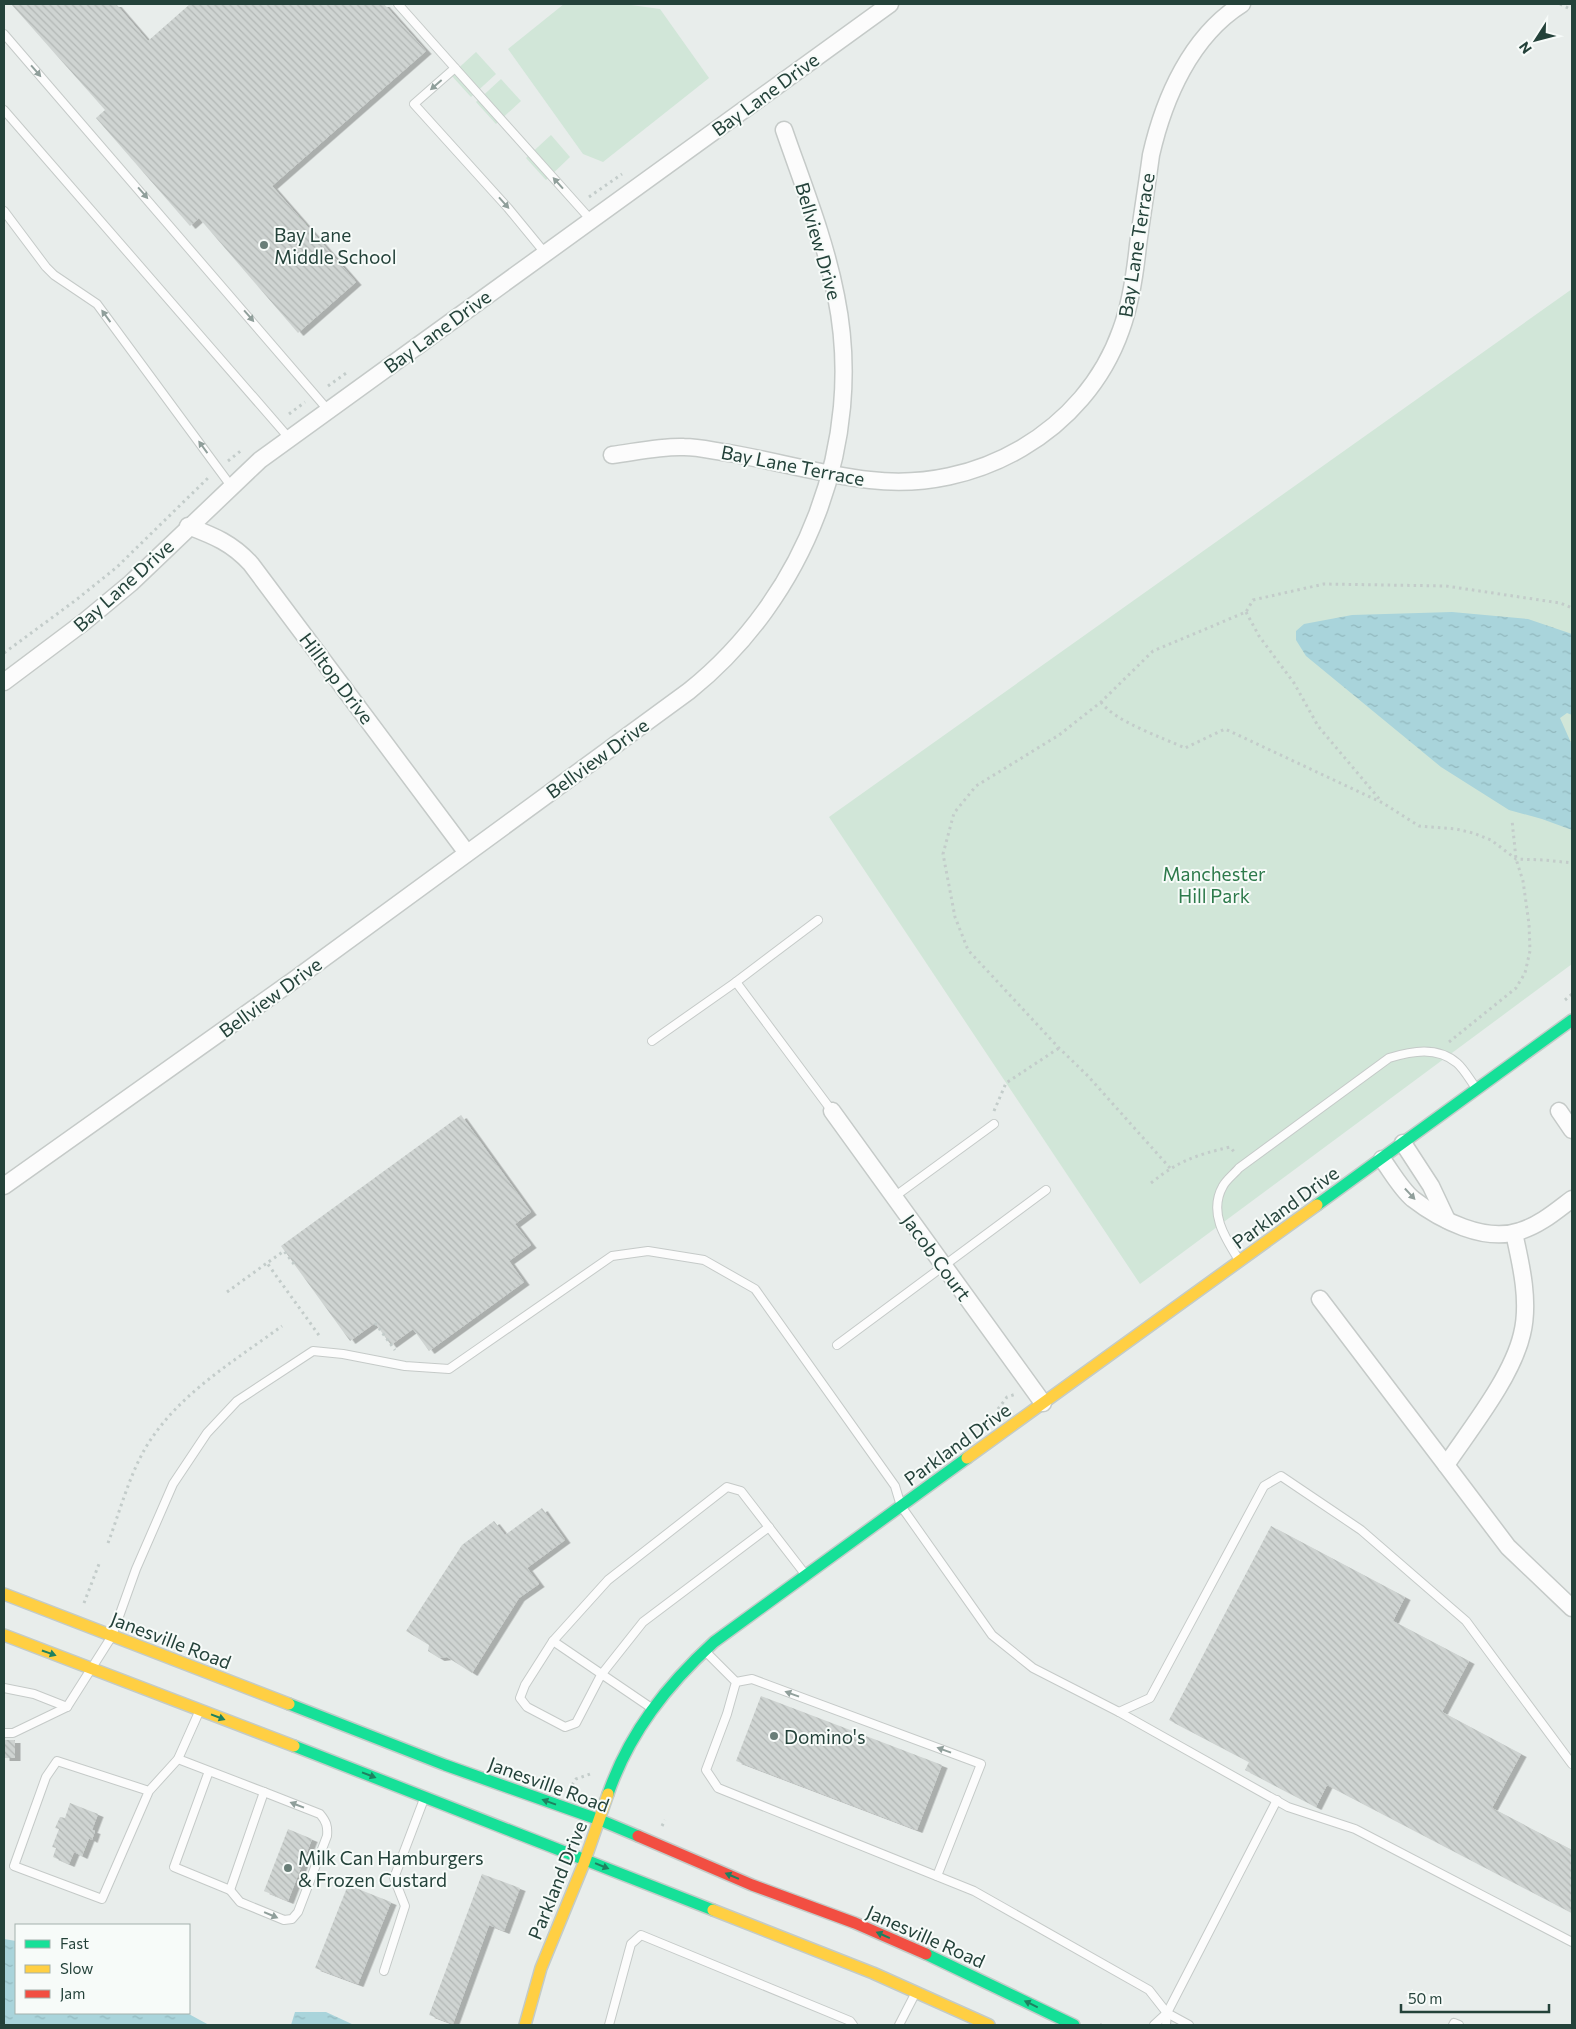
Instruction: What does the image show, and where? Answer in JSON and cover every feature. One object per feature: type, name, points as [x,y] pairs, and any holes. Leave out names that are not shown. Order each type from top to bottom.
[{"type":"main road","name":"Parkland Drive","points":[[525,2025],[536,1978],[585,1859],[613,1780],[638,1728],[661,1694],[687,1665],[806,1575],[1572,1020]]},
{"type":"main road","name":"Janesville Road","points":[[4,1594],[445,1765],[600,1820],[752,1884],[855,1923],[955,1967],[1074,2025]]},
{"type":"main road","points":[[4,1636],[91,1667],[864,1969],[989,2025]]},
{"type":"street","name":"Bay Lane Drive","points":[[4,682],[84,622],[130,583],[188,526],[260,460],[890,4]]},
{"type":"street","name":"Bay Lane Terrace","points":[[612,455],[683,447],[753,457],[871,480],[915,481],[954,476],[985,466],[1027,445],[1046,432],[1078,402],[1095,379],[1113,349],[1121,331],[1128,307],[1151,155],[1163,112],[1194,52],[1217,24],[1242,4]]},
{"type":"street","name":"Bellview Drive","points":[[4,1186],[294,980],[689,691],[734,651],[768,609],[808,538],[824,497],[839,424],[843,382],[842,340],[837,298],[825,248],[784,130]]},
{"type":"street","name":"Hilltop Drive","points":[[188,526],[222,540],[241,553],[251,564],[467,852]]},
{"type":"street","points":[[1559,1110],[1572,1130]]},
{"type":"street","name":"Jacob Court","points":[[832,1111],[1043,1403]]},
{"type":"street","points":[[1402,1143],[1431,1186],[1447,1220]]},
{"type":"street","points":[[1382,1159],[1411,1198],[1447,1220],[1480,1232],[1514,1233],[1537,1225],[1572,1199]]},
{"type":"street","points":[[1446,1465],[1510,1368],[1522,1333],[1524,1300],[1522,1268],[1514,1233]]},
{"type":"street","points":[[1320,1298],[1508,1547],[1572,1608]]},
{"type":"lane","points":[[398,4],[590,220]]},
{"type":"lane","points":[[4,34],[328,410]]},
{"type":"lane","points":[[455,68],[414,104],[508,208],[545,253]]},
{"type":"lane","points":[[4,110],[289,438]]},
{"type":"lane","points":[[4,211],[54,275],[97,304],[231,486]]},
{"type":"lane","points":[[652,1041],[736,982],[818,920]]},
{"type":"lane","points":[[736,982],[832,1111]]},
{"type":"lane","points":[[1240,1261],[1220,1225],[1216,1206],[1223,1186],[1244,1164],[1389,1058],[1414,1051],[1437,1052],[1457,1063],[1477,1089]]},
{"type":"lane","points":[[894,1197],[994,1124]]},
{"type":"lane","points":[[837,1346],[1046,1190]]},
{"type":"lane","points":[[4,1733],[13,1733],[67,1707],[112,1636],[136,1569],[173,1484],[207,1433],[237,1401],[313,1351],[343,1354],[405,1366],[449,1369],[612,1256],[648,1251],[704,1260],[755,1289],[894,1486],[901,1506],[992,1635],[1033,1668],[1119,1712],[1288,1806],[1355,1829],[1572,1942]]},
{"type":"lane","points":[[1119,1712],[1150,1698],[1264,1486],[1281,1476],[1361,1530],[1466,1621],[1572,1764]]},
{"type":"lane","points":[[769,1527],[643,1622],[602,1675],[576,1723],[565,1727],[527,1707],[520,1698],[525,1685],[553,1641],[608,1580],[727,1486],[742,1491],[806,1575]]},
{"type":"lane","points":[[553,1641],[652,1708]]},
{"type":"lane","points":[[705,1650],[736,1682]]},
{"type":"lane","points":[[736,1682],[752,1680],[981,1764],[937,1876]]},
{"type":"lane","points":[[736,1682],[727,1714],[706,1770],[718,1788],[974,1891],[1149,1990],[1167,2013],[1189,2025]]},
{"type":"lane","points":[[4,1688],[34,1694],[67,1707]]},
{"type":"lane","points":[[149,1791],[57,1761],[46,1777],[14,1866],[102,1899],[149,1791],[178,1759],[200,1710]]},
{"type":"lane","points":[[178,1759],[264,1792],[320,1814],[325,1819],[328,1828],[327,1836],[298,1912],[292,1919],[284,1920],[240,1902],[230,1890],[174,1867],[209,1771]]},
{"type":"lane","points":[[230,1890],[264,1792]]},
{"type":"lane","points":[[384,1971],[405,1906],[394,1878],[425,1797]]},
{"type":"lane","points":[[1154,2025],[1167,2013],[1277,1800]]},
{"type":"lane","points":[[609,2025],[631,1944],[641,1936],[851,2023]]},
{"type":"lane","points":[[899,2025],[916,1992]]},
{"type":"lane","points":[[1166,2025],[1167,2013]]},
{"type":"lane","points":[[1453,2025],[1454,2022],[1459,2025]]},
{"type":"path","points":[[1560,4],[1572,10]]},
{"type":"path","points":[[289,414],[309,399]]},
{"type":"path","points":[[4,653],[117,567],[211,474]]},
{"type":"path","points":[[1170,1168],[1088,1076],[1059,1048],[968,950],[955,917],[943,854],[954,813],[976,786],[1059,735],[1101,702],[1153,651],[1246,612],[1253,600],[1324,584],[1446,586],[1560,603],[1572,608]]},
{"type":"path","points":[[1246,612],[1259,636],[1294,684],[1318,726],[1383,803]]},
{"type":"path","points":[[1101,702],[1105,709],[1140,728],[1185,748],[1225,729],[1383,803],[1419,826],[1456,829],[1491,840],[1516,859],[1572,863]]},
{"type":"path","points":[[1437,1052],[1516,988],[1525,973],[1530,951],[1529,924],[1516,859],[1512,820]]},
{"type":"path","points":[[994,1124],[993,1113],[1006,1083],[1059,1048]]},
{"type":"path","points":[[1151,1183],[1170,1168],[1196,1155],[1230,1147],[1244,1164]]},
{"type":"path","points":[[227,1292],[284,1251],[294,1264]]},
{"type":"path","points":[[267,1263],[322,1339]]},
{"type":"path","points":[[375,1323],[396,1352]]},
{"type":"path","points":[[108,1543],[135,1470],[158,1429],[192,1392],[282,1326]]},
{"type":"path","points":[[87,1596],[99,1564]]},
{"type":"green space","points":[[564,4],[624,4],[660,9],[709,78],[603,162],[583,154],[508,49]]},
{"type":"green space","points":[[476,52],[496,74],[471,97],[451,75]]},
{"type":"green space","points":[[501,79],[521,101],[496,124],[476,102]]},
{"type":"green space","points":[[551,135],[570,157],[546,180],[526,158]]},
{"type":"green space","name":"Manchester Hill Park","points":[[1572,289],[1572,964],[1140,1284],[829,817]]},
{"type":"water","points":[[1452,612],[1528,619],[1572,634],[1572,715],[1567,713],[1560,718],[1572,745],[1572,830],[1509,810],[1441,767],[1306,656],[1296,640],[1296,631],[1304,624],[1352,615]]},
{"type":"water","points":[[4,1939],[15,1941],[15,2014],[189,2014],[209,2025],[4,2025]]},
{"type":"water","points":[[295,2012],[326,2012],[354,2025],[291,2025]]},
{"type":"building","points":[[11,4],[116,4],[148,41],[190,4],[384,4],[426,51],[272,186],[356,282],[298,333],[199,218],[190,226],[96,118],[105,110]]},
{"type":"building","points":[[461,1115],[531,1212],[515,1224],[531,1245],[509,1261],[524,1282],[429,1351],[413,1329],[391,1345],[375,1323],[350,1341],[281,1246]]},
{"type":"building","points":[[542,1508],[565,1540],[527,1568],[539,1584],[519,1598],[472,1673],[447,1657],[439,1658],[428,1651],[429,1645],[406,1631],[462,1545],[494,1521],[505,1535]]},
{"type":"building","points":[[1271,1526],[1405,1597],[1393,1621],[1469,1661],[1442,1712],[1521,1754],[1492,1808],[1572,1850],[1572,1913],[1327,1785],[1316,1807],[1245,1770],[1249,1762],[1169,1720]]},
{"type":"building","points":[[761,1696],[942,1765],[917,1830],[736,1761]]},
{"type":"building","points":[[4,1740],[15,1740],[15,1758],[4,1758]]},
{"type":"building","points":[[70,1803],[98,1814],[92,1830],[95,1831],[92,1840],[89,1838],[82,1856],[74,1852],[69,1864],[53,1857],[56,1848],[52,1847],[59,1829],[55,1828],[60,1817],[65,1818]]},
{"type":"building","points":[[288,1829],[312,1839],[288,1901],[264,1891]]},
{"type":"building","points":[[482,1874],[520,1888],[504,1931],[489,1925],[453,2024],[429,2015]]},
{"type":"building","points":[[348,1885],[391,1902],[358,1984],[315,1968]]},
{"type":"traffic: fast","points":[[1317,1205],[1572,1020]]},
{"type":"traffic: fast","points":[[608,1794],[627,1751],[651,1711],[681,1675],[714,1642],[967,1458]]},
{"type":"traffic: fast","points":[[289,1704],[445,1765],[600,1820],[638,1836]]},
{"type":"traffic: fast","points":[[294,1746],[713,1910]]},
{"type":"traffic: fast","points":[[926,1954],[1074,2025]]},
{"type":"traffic: slow","points":[[967,1458],[1317,1205]]},
{"type":"traffic: slow","points":[[4,1594],[289,1704]]},
{"type":"traffic: slow","points":[[4,1635],[294,1746]]},
{"type":"traffic: slow","points":[[525,2025],[541,1968],[584,1863],[608,1794]]},
{"type":"traffic: slow","points":[[713,1910],[873,1973],[989,2025]]},
{"type":"traffic: jam","points":[[638,1836],[752,1885],[855,1923],[926,1954]]},
{"type":"place","name":"Bay Lane Middle School","points":[[264,245]]},
{"type":"place","name":"Domino's","points":[[774,1736]]},
{"type":"place","name":"Milk Can Hamburgers & Frozen Custard","points":[[288,1868]]}]
